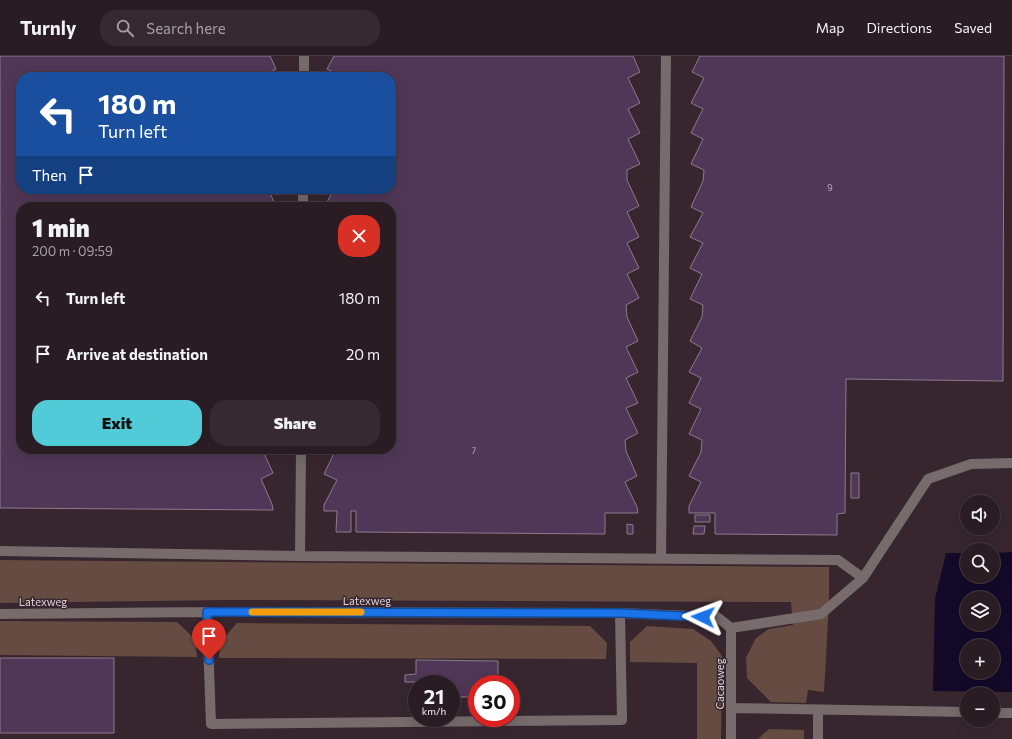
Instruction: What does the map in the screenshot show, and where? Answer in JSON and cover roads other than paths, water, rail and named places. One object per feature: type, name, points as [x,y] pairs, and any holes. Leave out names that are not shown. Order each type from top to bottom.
[{"type":"street","points":[[304,56],[304,72]]},
{"type":"street","points":[[661,558],[666,56]]},
{"type":"street","points":[[300,556],[301,454]]},
{"type":"street","points":[[730,628],[821,614],[863,578],[928,479],[972,464],[1012,463]]},
{"type":"street","points":[[0,551],[300,556],[838,560],[863,578]]},
{"type":"street","points":[[207,612],[210,724],[622,720],[620,613]]},
{"type":"street","name":"Latexweg","points":[[0,614],[207,612],[620,613],[717,617],[730,628]]},
{"type":"street","name":"Cacaoweg","points":[[730,628],[730,739]]},
{"type":"street","points":[[731,708],[960,712]]},
{"type":"street","points":[[818,710],[818,739]]},
{"type":"street","points":[[1000,713],[1012,713]]}]
